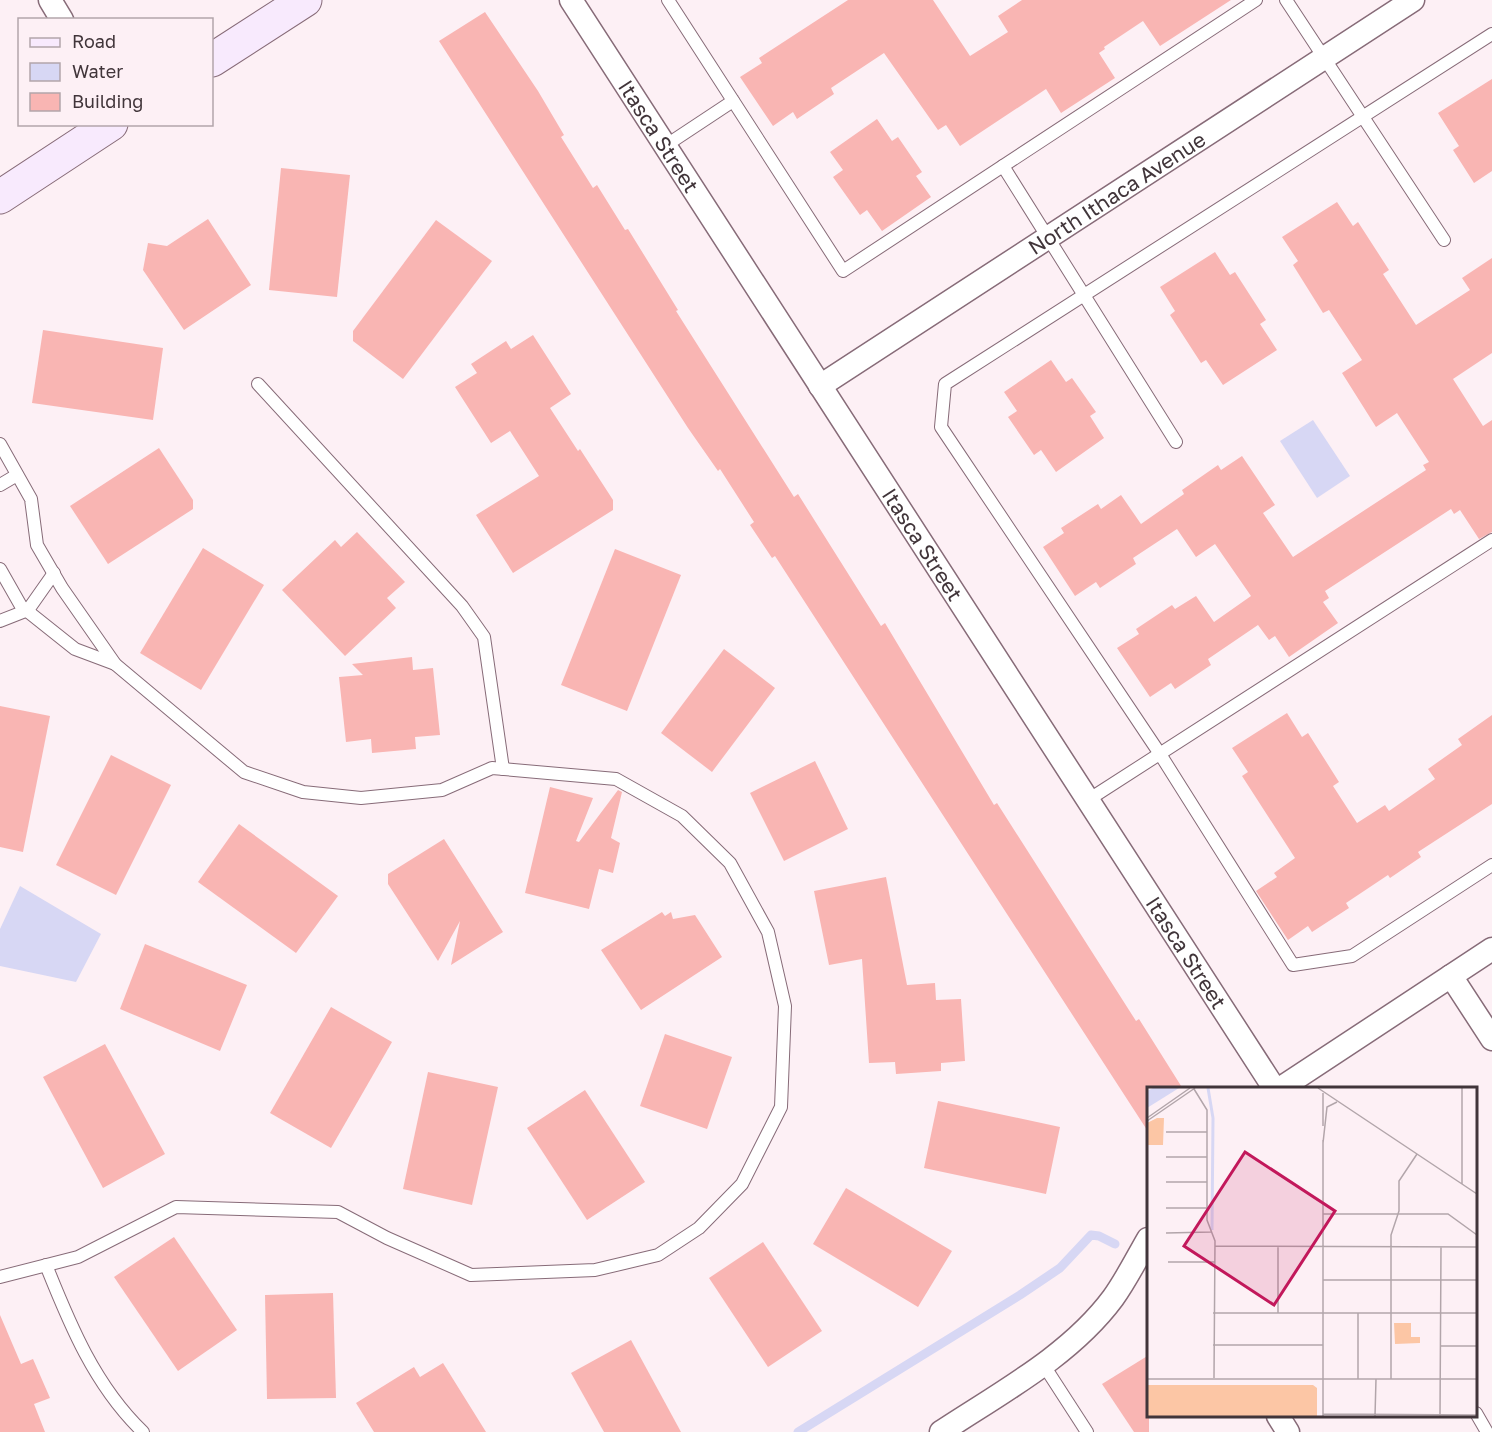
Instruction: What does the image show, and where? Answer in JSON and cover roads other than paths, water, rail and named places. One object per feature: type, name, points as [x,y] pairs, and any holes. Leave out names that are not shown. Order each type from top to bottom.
[{"type":"main road","points":[[213,59],[305,0]]},
{"type":"main road","points":[[0,197],[108,126]]},
{"type":"street","points":[[50,0],[61,18]]},
{"type":"street","name":"Itasca Street","points":[[571,0],[1273,1087]]},
{"type":"street","name":"North Ithaca Avenue","points":[[820,386],[1413,0]]},
{"type":"street","points":[[1284,1087],[1492,949]]},
{"type":"street","points":[[1451,976],[1492,1039]]},
{"type":"street","points":[[941,1432],[1043,1364],[1083,1330],[1113,1298],[1147,1241]]},
{"type":"street","points":[[1279,1417],[1288,1432]]},
{"type":"lane","points":[[668,0],[843,272],[1256,0]]},
{"type":"lane","points":[[1286,0],[1444,240]]},
{"type":"lane","points":[[1492,34],[945,384],[941,427],[1160,754],[1293,965],[1352,956],[1492,865]]},
{"type":"lane","points":[[665,146],[733,101]]},
{"type":"lane","points":[[1003,166],[1176,442]]},
{"type":"lane","points":[[258,384],[462,606],[484,637],[503,769]]},
{"type":"lane","points":[[0,444],[31,499],[37,544],[115,664],[244,772],[303,792],[361,798],[442,790],[492,768],[616,779],[682,816],[730,863],[768,932],[785,1006],[781,1107],[742,1184],[699,1228],[658,1255],[595,1270],[471,1275],[387,1239],[338,1212],[176,1207],[78,1257],[0,1277]]},
{"type":"lane","points":[[0,485],[17,475]]},
{"type":"lane","points":[[1088,800],[1492,540]]},
{"type":"lane","points":[[0,568],[21,606],[75,649],[115,664]]},
{"type":"lane","points":[[0,621],[28,610],[54,573]]},
{"type":"lane","points":[[46,1265],[70,1326],[96,1373],[128,1418],[143,1432]]},
{"type":"lane","points":[[1043,1364],[1087,1432]]},
{"type":"lane","points":[[1477,1415],[1488,1432]]},
{"type":"water","points":[[1313,420],[1350,476],[1317,498],[1280,441]]},
{"type":"water","points":[[20,886],[101,934],[76,982],[0,966],[0,929]]},
{"type":"waterway","points":[[798,1432],[1020,1295],[1060,1268],[1091,1235],[1099,1236],[1115,1244]]}]
